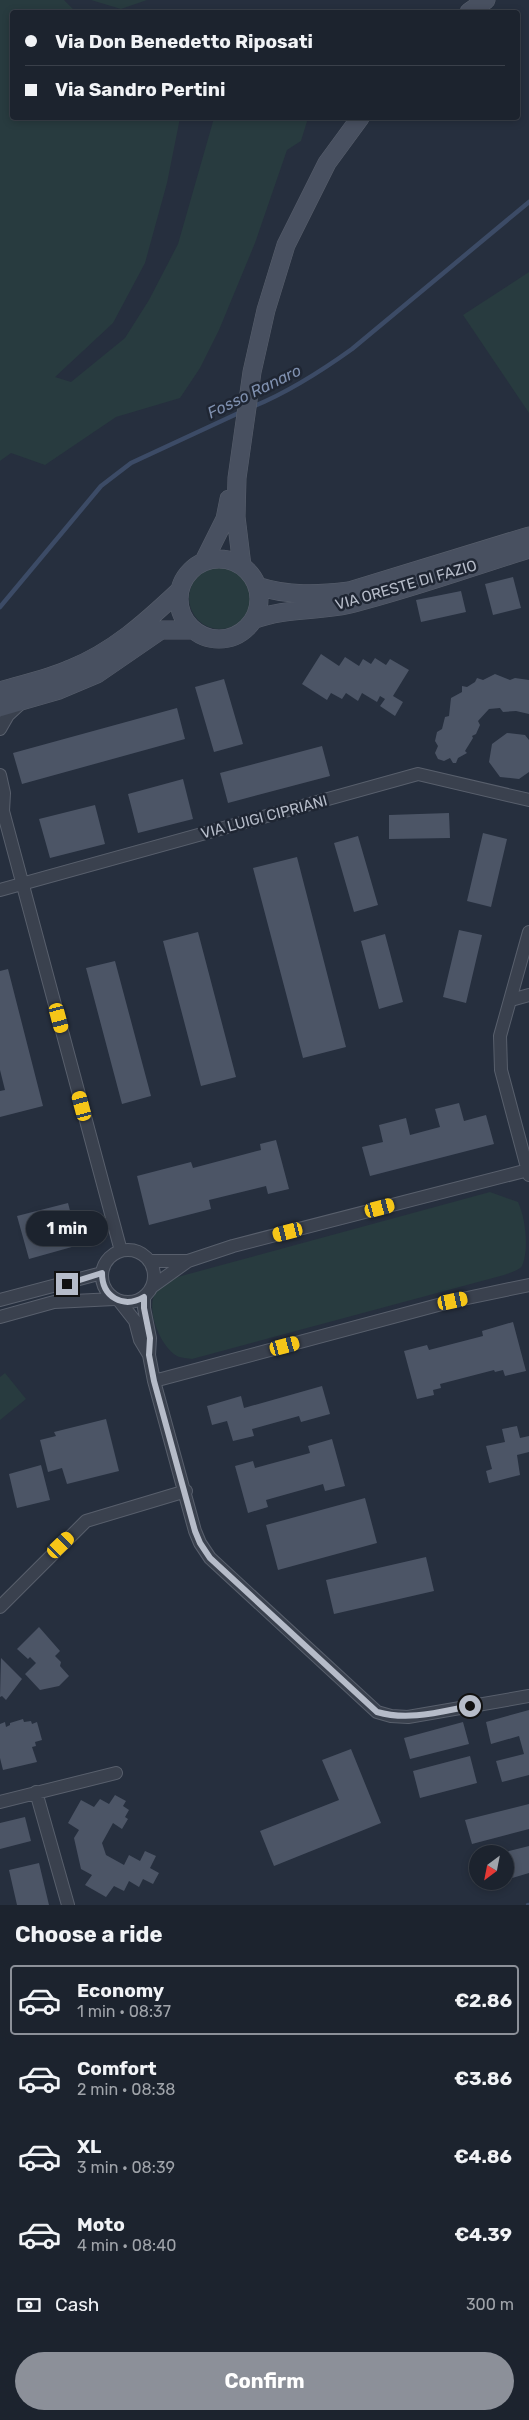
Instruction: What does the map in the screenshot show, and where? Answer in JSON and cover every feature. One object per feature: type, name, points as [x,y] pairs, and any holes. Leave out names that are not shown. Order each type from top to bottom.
[{"type":"main road","points":[[472,10],[486,0]]},
{"type":"main road","points":[[242,566],[236,518],[237,478],[252,372],[266,310],[286,245],[327,163],[359,120]]},
{"type":"main road","points":[[204,561],[225,519],[228,500],[237,478]]},
{"type":"main road","name":"VIA ORESTE DI FAZIO","points":[[257,586],[288,593],[325,594],[349,591],[529,536]]},
{"type":"main road","name":"VIA ORESTE DI FAZIO","points":[[254,620],[288,610],[318,609],[354,603],[529,549]]},
{"type":"main road","points":[[0,691],[70,670],[101,654],[141,627],[179,591],[188,573],[204,561],[220,558],[242,566],[250,573],[257,586],[259,603],[254,620],[244,631],[224,639],[208,637],[194,630],[161,630],[98,674],[58,690],[0,707]]},
{"type":"main road","points":[[179,591],[181,612],[194,630]]},
{"type":"street","points":[[0,729],[8,715],[24,700]]},
{"type":"street","name":"VIA LUIGI CIPRIANI","points":[[0,890],[418,774],[529,800]]},
{"type":"street","points":[[0,775],[4,793],[2,809],[121,1251]]},
{"type":"street","points":[[0,1317],[54,1302],[117,1300],[137,1302],[153,1286],[188,1261],[233,1246],[528,1172],[501,1070],[499,1053],[500,1036],[529,932]]},
{"type":"street","points":[[511,1000],[529,995]]},
{"type":"street","points":[[149,1355],[140,1340],[135,1321],[104,1288],[102,1273],[108,1259],[121,1251],[137,1252],[149,1261],[153,1268],[153,1286]]},
{"type":"street","points":[[149,1261],[188,1261]]},
{"type":"street","points":[[0,1300],[102,1273]]},
{"type":"street","points":[[154,1381],[453,1301],[529,1285]]},
{"type":"street","points":[[144,1297],[144,1308],[150,1338],[149,1355],[154,1381],[186,1491],[195,1531],[210,1558],[377,1712],[391,1716],[408,1717],[529,1696]]},
{"type":"street","points":[[0,1607],[86,1521],[186,1491]]},
{"type":"street","points":[[0,1802],[116,1773]]},
{"type":"street","points":[[36,1792],[68,1905]]},
{"type":"green space","points":[[0,0],[64,0],[74,10],[10,10],[10,120],[180,120],[167,183],[145,263],[113,323],[55,377],[71,382],[125,338],[149,300],[178,244],[213,120],[307,120],[301,141],[287,150],[255,243],[219,330],[200,368],[180,398],[116,417],[45,465],[11,453],[0,461]]},
{"type":"green space","points":[[91,0],[147,0],[121,9]]},
{"type":"green space","points":[[529,272],[529,413],[463,315]]},
{"type":"green space","points":[[220,567],[232,569],[242,576],[249,586],[251,598],[249,610],[242,620],[232,627],[220,629],[208,627],[198,620],[191,610],[189,598],[191,586],[198,576],[208,569]]},
{"type":"green space","points":[[490,1192],[518,1202],[521,1209],[526,1234],[525,1252],[522,1266],[513,1272],[192,1359],[177,1356],[165,1344],[160,1335],[153,1315],[152,1305],[154,1296],[158,1289],[174,1278]]},
{"type":"green space","points":[[5,1373],[26,1399],[0,1420],[0,1377]]},
{"type":"building","points":[[513,577],[521,608],[493,615],[485,584]]},
{"type":"building","points":[[461,591],[466,612],[421,622],[416,600]]},
{"type":"building","points":[[321,654],[339,666],[345,657],[359,666],[363,659],[371,664],[375,658],[386,665],[390,659],[409,670],[393,696],[403,702],[395,716],[380,706],[385,699],[380,696],[377,702],[362,693],[358,701],[346,693],[342,699],[331,693],[327,700],[302,684]]},
{"type":"building","points":[[495,674],[510,680],[515,678],[529,680],[529,714],[516,711],[503,712],[500,708],[489,709],[478,721],[480,725],[465,751],[467,753],[458,758],[456,763],[453,763],[450,758],[444,761],[438,759],[435,753],[438,746],[435,741],[437,732],[442,729],[445,717],[449,716],[451,698],[462,692],[462,686],[467,687],[475,682],[477,678],[483,680]]},
{"type":"building","points":[[224,679],[243,744],[214,752],[195,687]]},
{"type":"building","points":[[177,708],[185,739],[22,784],[13,753]]},
{"type":"building","points":[[507,733],[525,735],[529,740],[529,772],[519,779],[500,777],[489,762],[492,744]]},
{"type":"building","points":[[322,746],[330,776],[228,803],[220,773]]},
{"type":"building","points":[[183,779],[193,819],[138,833],[128,794]]},
{"type":"building","points":[[95,805],[105,844],[50,858],[39,819]]},
{"type":"building","points":[[449,813],[450,838],[389,839],[389,815]]},
{"type":"building","points":[[483,833],[507,839],[491,907],[467,901]]},
{"type":"building","points":[[358,836],[378,905],[354,912],[334,843]]},
{"type":"building","points":[[297,857],[346,1047],[303,1058],[253,868]]},
{"type":"building","points":[[459,930],[482,935],[466,1003],[443,997]]},
{"type":"building","points":[[198,932],[236,1077],[201,1086],[163,941]]},
{"type":"building","points":[[385,934],[403,1002],[379,1009],[361,941]]},
{"type":"building","points":[[115,961],[151,1096],[122,1104],[86,968]]},
{"type":"building","points":[[8,969],[43,1106],[0,1117],[0,1091],[5,1090],[0,1070],[0,971]]},
{"type":"building","points":[[459,1103],[464,1121],[486,1115],[494,1144],[370,1176],[362,1147],[383,1142],[379,1125],[406,1118],[410,1135],[440,1127],[435,1109]]},
{"type":"building","points":[[276,1140],[289,1189],[268,1194],[266,1186],[209,1200],[211,1209],[149,1225],[137,1176],[191,1162],[193,1168],[261,1150],[260,1144]]},
{"type":"building","points":[[68,1203],[79,1245],[29,1259],[17,1216]]},
{"type":"building","points":[[513,1322],[526,1371],[505,1376],[503,1370],[495,1372],[494,1370],[440,1384],[441,1388],[433,1390],[434,1395],[417,1399],[404,1351],[427,1345],[429,1350],[483,1336],[482,1331]]},
{"type":"building","points":[[322,1386],[330,1414],[301,1422],[299,1416],[252,1429],[254,1436],[233,1441],[227,1421],[212,1425],[207,1406],[241,1396],[244,1408]]},
{"type":"building","points":[[106,1419],[119,1471],[67,1484],[62,1468],[48,1472],[40,1440],[56,1436],[54,1432]]},
{"type":"building","points":[[517,1426],[520,1438],[529,1436],[529,1452],[517,1455],[520,1475],[489,1483],[486,1471],[492,1469],[486,1446],[505,1442],[502,1429]]},
{"type":"building","points":[[332,1439],[345,1486],[325,1491],[323,1484],[266,1500],[268,1507],[248,1513],[235,1466],[253,1461],[255,1468],[310,1453],[308,1446]]},
{"type":"building","points":[[41,1465],[50,1500],[17,1508],[9,1474]]},
{"type":"building","points":[[365,1498],[377,1543],[278,1570],[266,1525]]},
{"type":"building","points":[[426,1557],[434,1591],[334,1614],[326,1580]]},
{"type":"building","points":[[39,1627],[60,1651],[55,1656],[61,1662],[60,1666],[69,1676],[59,1686],[40,1690],[25,1674],[36,1663],[30,1657],[28,1659],[17,1649]]},
{"type":"building","points":[[1,1658],[22,1679],[6,1700],[2,1696],[0,1697]]},
{"type":"building","points":[[529,1710],[529,1775],[502,1782],[496,1761],[524,1754],[519,1736],[491,1744],[486,1722]]},
{"type":"building","points":[[23,1719],[24,1722],[31,1721],[32,1724],[37,1722],[42,1740],[35,1742],[36,1746],[32,1747],[37,1762],[3,1770],[0,1758],[0,1724],[5,1722],[6,1727],[10,1723]]},
{"type":"building","points":[[463,1722],[469,1744],[410,1759],[404,1738]]},
{"type":"building","points":[[351,1749],[381,1823],[274,1866],[260,1831],[339,1800],[322,1760]]},
{"type":"building","points":[[470,1756],[477,1783],[420,1798],[413,1771]]},
{"type":"building","points":[[115,1795],[126,1801],[123,1806],[129,1810],[125,1817],[128,1819],[122,1829],[113,1823],[102,1843],[106,1855],[124,1865],[129,1855],[140,1861],[145,1851],[156,1856],[150,1868],[159,1873],[153,1884],[143,1879],[139,1887],[129,1881],[124,1891],[114,1886],[106,1897],[85,1885],[92,1875],[81,1869],[74,1838],[79,1830],[68,1823],[81,1800],[94,1807],[100,1799],[109,1804]]},
{"type":"building","points":[[529,1804],[529,1829],[472,1844],[465,1820]]},
{"type":"building","points":[[25,1817],[31,1841],[0,1849],[0,1823]]},
{"type":"building","points":[[529,1846],[529,1873],[514,1877],[514,1850]]},
{"type":"building","points":[[39,1863],[49,1905],[17,1905],[9,1870]]},
{"type":"waterway","name":"Fosso Ranaro","points":[[252,407],[304,381],[352,349],[529,202]]},
{"type":"waterway","name":"Fosso Ranaro","points":[[0,607],[101,486],[131,463],[243,411]]},
{"type":"route","points":[[67,1284],[102,1273],[104,1288],[114,1299],[129,1303],[137,1302],[144,1297],[144,1308],[150,1338],[149,1355],[154,1381],[186,1491],[195,1531],[210,1558],[377,1712],[391,1716],[408,1717],[470,1706]]}]
